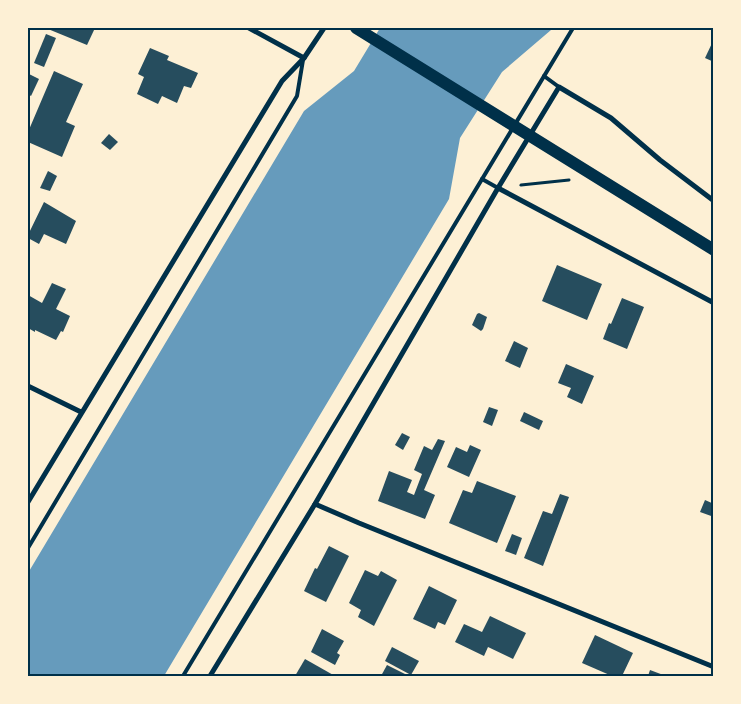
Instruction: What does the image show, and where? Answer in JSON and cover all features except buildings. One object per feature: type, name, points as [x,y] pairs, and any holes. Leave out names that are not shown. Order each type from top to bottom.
[{"type":"main road","points":[[356,28],[714,250]]},
{"type":"street","points":[[250,28],[304,58]]},
{"type":"street","points":[[28,502],[282,81],[304,58],[324,28]]},
{"type":"street","points":[[210,676],[315,504],[498,188],[559,87],[611,118],[660,160],[714,201]]},
{"type":"street","points":[[498,188],[714,303]]},
{"type":"street","points":[[28,386],[81,412]]},
{"type":"street","points":[[315,504],[714,667]]},
{"type":"lane","points":[[183,676],[573,28]]},
{"type":"lane","points":[[28,548],[297,96],[304,58]]},
{"type":"lane","points":[[544,76],[559,87]]},
{"type":"lane","points":[[482,178],[498,188]]},
{"type":"path","points":[[498,188],[596,177]]},
{"type":"water","points":[[380,28],[552,28],[502,72],[460,138],[449,199],[164,676],[28,676],[28,573],[304,111],[354,71]]}]
